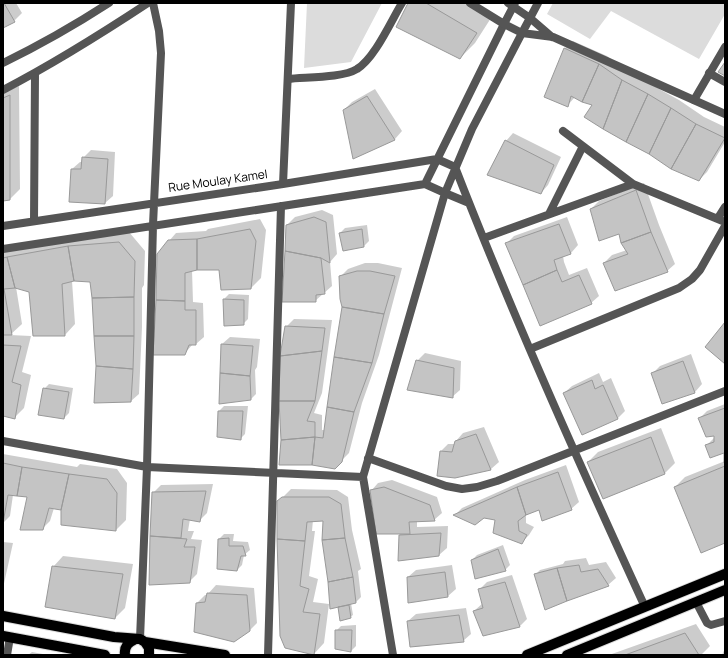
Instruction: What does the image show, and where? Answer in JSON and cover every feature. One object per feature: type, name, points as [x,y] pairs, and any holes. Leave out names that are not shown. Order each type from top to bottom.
[{"type":"main road","points":[[527,655],[725,574]]},
{"type":"main road","points":[[567,655],[725,590]]},
{"type":"main road","points":[[3,616],[225,655]]},
{"type":"main road","points":[[5,638],[105,655]]},
{"type":"main road","points":[[125,655],[126,646],[130,641],[139,640],[149,648],[149,655]]},
{"type":"street","points":[[3,63],[58,34],[109,3]]},
{"type":"street","points":[[3,90],[34,74],[90,41],[148,3]]},
{"type":"street","points":[[139,640],[147,467],[153,225],[161,53],[159,31],[153,3]]},
{"type":"street","points":[[283,184],[290,3]]},
{"type":"street","points":[[288,79],[343,74],[357,69],[368,60],[402,3]]},
{"type":"street","points":[[470,3],[522,33],[553,37]]},
{"type":"street","points":[[393,655],[363,477],[445,193],[472,129],[538,3]]},
{"type":"street","points":[[425,184],[504,24],[512,4],[553,37],[725,114]]},
{"type":"street","points":[[694,100],[725,47]]},
{"type":"street","points":[[709,73],[725,82]]},
{"type":"street","points":[[34,74],[34,221]]},
{"type":"street","points":[[563,131],[633,184],[722,220],[725,207]]},
{"type":"street","points":[[549,214],[583,146]]},
{"type":"street","points":[[437,158],[455,167],[574,451],[645,607]]},
{"type":"street","name":"Rue Moulay Kamel","points":[[3,226],[283,184],[437,158]]},
{"type":"street","points":[[3,249],[425,184],[469,203]]},
{"type":"street","points":[[484,238],[633,184]]},
{"type":"street","points":[[268,655],[281,206]]},
{"type":"street","points":[[530,349],[679,288],[692,279],[700,270],[725,226]]},
{"type":"street","points":[[368,458],[446,486],[462,489],[478,487],[497,481],[725,391]]},
{"type":"street","points":[[3,440],[147,467],[363,477]]},
{"type":"street","points":[[696,602],[707,623],[711,625],[725,621]]},
{"type":"street","points":[[5,638],[7,655]]},
{"type":"shaded area","points":[[307,3],[382,3],[351,62],[304,68]]},
{"type":"shaded area","points":[[553,3],[725,3],[725,14],[699,59],[611,11],[590,39],[547,14]]},
{"type":"building","points":[[3,3],[15,22],[3,28]]},
{"type":"building","points":[[408,3],[426,3],[477,33],[460,59],[396,27]]},
{"type":"building","points":[[564,48],[599,64],[582,102],[571,96],[568,107],[544,97]]},
{"type":"building","points":[[725,62],[725,76],[718,72]]},
{"type":"building","points":[[599,64],[622,80],[603,129],[584,117],[592,105],[582,102]]},
{"type":"building","points":[[622,80],[648,94],[626,142],[603,129]]},
{"type":"building","points":[[648,94],[671,108],[649,154],[626,142]]},
{"type":"building","points":[[10,95],[10,200],[3,201],[3,98]]},
{"type":"building","points":[[367,96],[395,140],[353,159],[343,110]]},
{"type":"building","points":[[671,108],[696,124],[671,169],[649,154]]},
{"type":"building","points":[[696,124],[725,138],[699,181],[671,169]]},
{"type":"building","points":[[505,140],[554,165],[541,194],[487,175]]},
{"type":"building","points":[[82,157],[108,159],[105,204],[69,202],[71,169],[81,169]]},
{"type":"building","points":[[636,190],[651,232],[621,243],[619,234],[599,241],[590,209]]},
{"type":"building","points":[[314,217],[326,222],[330,263],[321,258],[285,251],[286,225]]},
{"type":"building","points":[[559,224],[571,254],[554,260],[557,270],[523,285],[505,243]]},
{"type":"building","points":[[250,229],[256,241],[251,289],[221,290],[219,270],[197,270],[197,239]]},
{"type":"building","points":[[362,229],[364,247],[343,251],[339,233]]},
{"type":"building","points":[[651,232],[668,272],[615,291],[603,263],[628,254],[621,243]]},
{"type":"building","points":[[197,239],[197,270],[185,273],[185,301],[156,300],[157,254],[168,240]]},
{"type":"building","points":[[119,242],[135,261],[134,297],[92,298],[90,282],[74,281],[68,246]]},
{"type":"building","points":[[68,246],[74,281],[62,284],[65,336],[33,336],[29,292],[15,288],[7,257]]},
{"type":"building","points":[[285,251],[321,258],[325,294],[316,295],[316,302],[282,302]]},
{"type":"building","points":[[7,257],[15,288],[4,289],[12,335],[3,335],[3,258]]},
{"type":"building","points":[[557,270],[562,282],[579,275],[592,304],[540,326],[523,285]]},
{"type":"building","points":[[357,271],[370,271],[395,276],[384,314],[342,307],[340,299],[339,276]]},
{"type":"building","points":[[134,297],[134,336],[94,336],[92,298]]},
{"type":"building","points":[[223,299],[244,300],[244,325],[224,326]]},
{"type":"building","points":[[156,300],[185,301],[185,310],[196,310],[196,345],[189,345],[185,355],[153,355]]},
{"type":"building","points":[[342,307],[384,314],[372,363],[334,357]]},
{"type":"building","points":[[725,322],[725,364],[705,347]]},
{"type":"building","points":[[285,326],[325,328],[322,351],[280,356]]},
{"type":"building","points":[[94,336],[134,336],[133,369],[96,366]]},
{"type":"building","points":[[221,344],[253,346],[250,376],[220,373]]},
{"type":"building","points":[[3,345],[21,346],[12,382],[21,385],[15,419],[3,416]]},
{"type":"building","points":[[322,351],[315,401],[279,401],[280,356]]},
{"type":"building","points":[[334,357],[372,363],[354,412],[327,407]]},
{"type":"building","points":[[416,360],[454,368],[453,398],[407,390]]},
{"type":"building","points":[[683,361],[695,393],[662,404],[651,373]]},
{"type":"building","points":[[96,366],[133,369],[131,402],[94,403]]},
{"type":"building","points":[[220,373],[250,376],[251,400],[219,404]]},
{"type":"building","points":[[592,380],[595,389],[603,385],[618,419],[582,435],[563,393]]},
{"type":"building","points":[[43,388],[69,392],[64,419],[38,415]]},
{"type":"building","points":[[279,401],[315,401],[307,421],[315,422],[315,437],[281,440]]},
{"type":"building","points":[[327,407],[354,412],[342,462],[335,469],[312,465],[315,437],[323,438]]},
{"type":"building","points":[[725,408],[724,463],[724,453],[710,458],[705,445],[714,442],[714,436],[706,437],[698,418]]},
{"type":"building","points":[[218,411],[243,411],[241,440],[217,437]]},
{"type":"building","points":[[476,434],[491,470],[455,478],[437,476],[440,451],[452,452],[455,441]]},
{"type":"building","points":[[315,437],[312,465],[279,465],[281,440]]},
{"type":"building","points":[[651,437],[665,474],[603,499],[587,462]]},
{"type":"building","points":[[3,463],[22,467],[17,496],[8,495],[3,523]]},
{"type":"building","points":[[725,466],[725,543],[701,553],[674,487]]},
{"type":"building","points":[[22,467],[69,474],[61,510],[49,508],[43,530],[20,530],[27,497],[17,496]]},
{"type":"building","points":[[558,472],[572,510],[542,521],[539,510],[526,515],[517,487]]},
{"type":"building","points":[[69,474],[107,479],[117,493],[116,531],[61,525],[61,510]]},
{"type":"building","points":[[384,487],[430,505],[435,521],[409,522],[410,534],[376,534],[370,490]]},
{"type":"building","points":[[517,487],[526,515],[518,521],[519,531],[527,535],[522,544],[493,533],[495,520],[484,518],[475,525],[453,515]]},
{"type":"building","points":[[206,491],[200,522],[183,519],[181,538],[150,536],[152,492]]},
{"type":"building","points":[[282,497],[329,497],[341,504],[345,538],[322,540],[323,521],[307,522],[305,541],[277,539],[277,501]]},
{"type":"building","points":[[441,533],[439,556],[398,561],[399,535]]},
{"type":"building","points":[[150,536],[187,539],[184,547],[195,547],[190,583],[149,585]]},
{"type":"building","points":[[229,538],[229,546],[243,546],[246,556],[241,556],[237,571],[217,569],[218,539]]},
{"type":"building","points":[[345,538],[353,577],[328,582],[322,540]]},
{"type":"building","points":[[277,539],[305,541],[300,586],[309,589],[303,612],[320,614],[314,655],[285,648],[280,636]]},
{"type":"building","points":[[498,549],[506,571],[475,579],[471,560]]},
{"type":"building","points":[[579,565],[581,572],[598,569],[609,586],[567,601],[557,568]]},
{"type":"building","points":[[52,566],[123,574],[115,619],[45,607]]},
{"type":"building","points":[[557,568],[567,601],[545,610],[534,574]]},
{"type":"building","points":[[445,572],[448,597],[408,603],[407,577]]},
{"type":"building","points":[[353,577],[356,603],[330,609],[328,582]]},
{"type":"building","points":[[505,582],[520,627],[483,636],[473,611],[483,608],[478,589]]},
{"type":"building","points":[[207,593],[247,595],[250,631],[234,642],[194,632],[196,603],[205,602]]},
{"type":"building","points":[[349,605],[351,618],[340,621],[338,607]]},
{"type":"building","points":[[459,615],[464,642],[410,647],[407,621]]},
{"type":"building","points":[[335,630],[352,630],[351,652],[335,649]]},
{"type":"building","points":[[685,633],[699,655],[625,655]]}]
